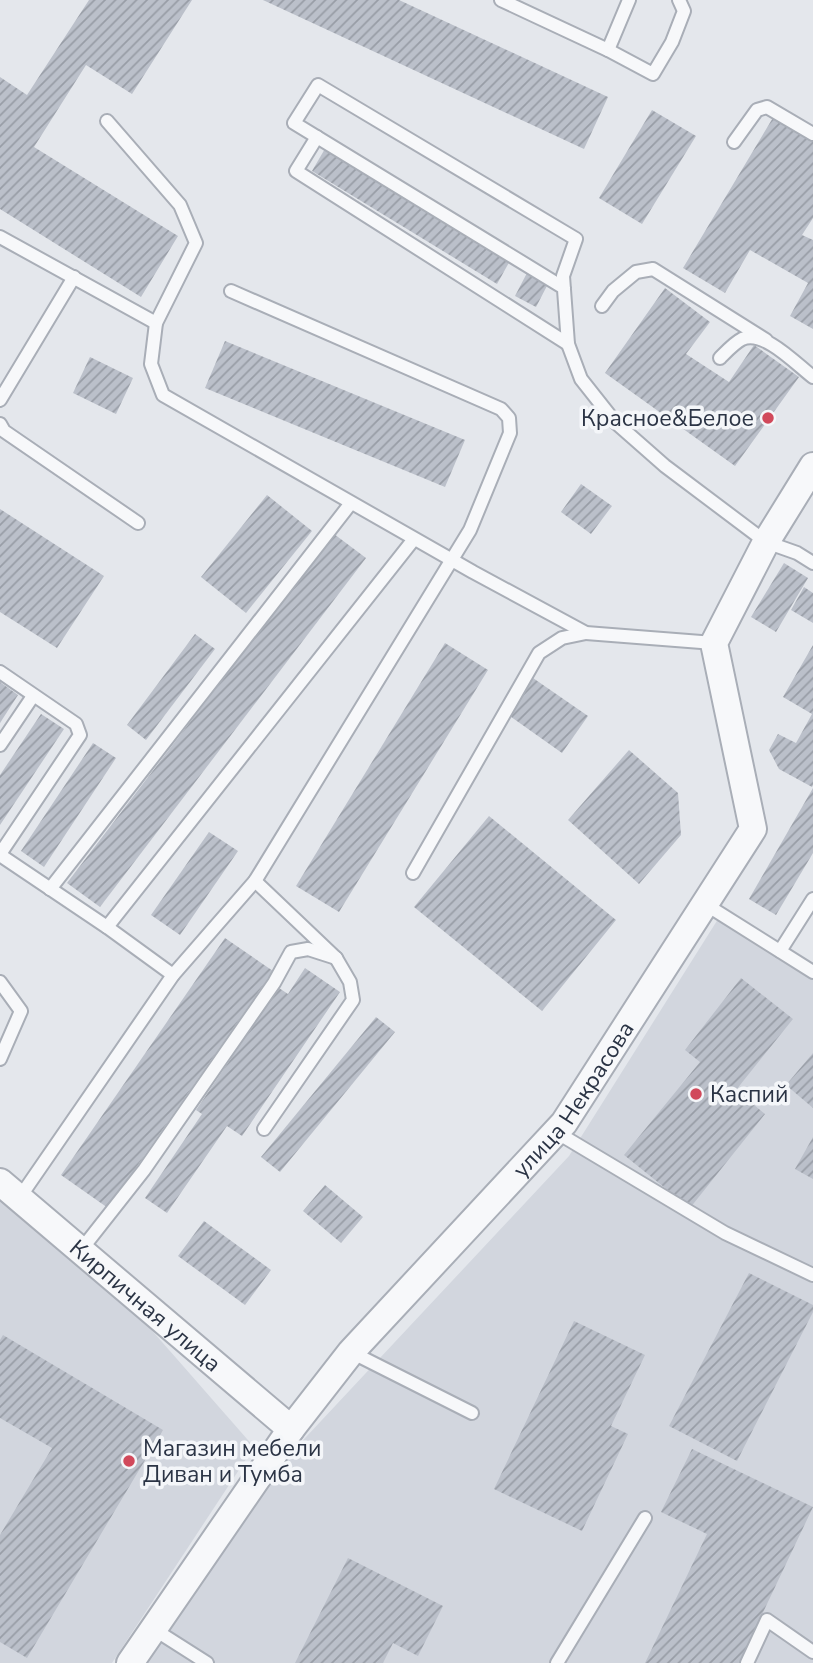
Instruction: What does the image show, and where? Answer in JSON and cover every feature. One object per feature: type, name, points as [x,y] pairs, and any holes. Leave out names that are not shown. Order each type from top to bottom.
[{"type":"street","points":[[714,643],[766,542],[813,466]]},
{"type":"street","name":"улица Некрасова","points":[[130,1663],[290,1429],[351,1352],[572,1111],[753,829],[714,643]]},
{"type":"street","name":"Кирпичная улица","points":[[10,1189],[290,1429]]},
{"type":"lane","points":[[501,0],[653,74],[672,42],[684,11],[679,0]]},
{"type":"lane","points":[[608,50],[629,0]]},
{"type":"lane","points":[[564,288],[294,123],[318,85],[576,239],[563,276],[564,288],[568,344],[581,379],[615,422],[665,466],[766,542],[797,553],[813,563]]},
{"type":"lane","points":[[734,142],[757,110],[767,107],[813,134]]},
{"type":"lane","points":[[107,121],[180,205],[196,243],[156,323],[151,364],[163,395],[414,539],[586,633]]},
{"type":"lane","points":[[317,137],[296,172],[568,344]]},
{"type":"lane","points":[[0,237],[156,323]]},
{"type":"lane","points":[[602,306],[613,291],[636,272],[653,269],[766,340],[813,377]]},
{"type":"lane","points":[[0,400],[74,278]]},
{"type":"lane","points":[[10,1189],[173,975],[255,881],[470,530],[510,433],[509,418],[501,409],[231,291]]},
{"type":"lane","points":[[720,358],[742,339],[756,337],[766,340]]},
{"type":"lane","points":[[0,424],[4,431],[138,523]]},
{"type":"lane","points":[[50,889],[351,503]]},
{"type":"lane","points":[[107,927],[414,539]]},
{"type":"lane","points":[[414,873],[539,653],[562,638],[586,633],[714,643]]},
{"type":"lane","points":[[0,672],[76,724],[80,735],[0,855],[173,975]]},
{"type":"lane","points":[[0,745],[33,696]]},
{"type":"lane","points":[[255,881],[336,958],[350,982],[353,1000],[264,1129]]},
{"type":"lane","points":[[780,951],[813,900]]},
{"type":"lane","points":[[705,904],[813,972]]},
{"type":"lane","points":[[81,1250],[144,1170],[274,983],[291,952],[308,948],[336,958]]},
{"type":"lane","points":[[0,982],[22,1011],[0,1059]]},
{"type":"lane","points":[[555,1132],[725,1233],[813,1275]]},
{"type":"lane","points":[[351,1352],[472,1413]]},
{"type":"lane","points":[[558,1663],[645,1518]]},
{"type":"lane","points":[[747,1663],[767,1620],[813,1652]]},
{"type":"lane","points":[[152,1629],[207,1663]]},
{"type":"shaded area","points":[[725,908],[813,972],[813,1663],[143,1663],[292,1452],[569,1156]]},
{"type":"shaded area","points":[[0,1195],[141,1318],[254,1447],[112,1663],[0,1663]]},
{"type":"building","points":[[89,0],[192,0],[132,94],[86,65],[34,147],[178,236],[141,297],[0,209],[0,77],[27,95]]},
{"type":"building","points":[[263,0],[399,0],[608,97],[584,149]]},
{"type":"building","points":[[652,110],[696,136],[642,224],[599,198]]},
{"type":"building","points":[[774,116],[813,139],[813,218],[802,235],[813,240],[813,329],[790,316],[808,283],[750,250],[725,293],[683,268]]},
{"type":"building","points":[[326,147],[511,259],[497,284],[312,171]]},
{"type":"building","points":[[528,271],[549,282],[536,307],[515,296]]},
{"type":"building","points":[[665,288],[710,322],[686,354],[729,382],[754,345],[799,377],[735,466],[605,373]]},
{"type":"building","points":[[225,341],[465,440],[445,487],[205,388]]},
{"type":"building","points":[[90,357],[133,378],[116,414],[73,393]]},
{"type":"building","points":[[581,484],[612,506],[591,534],[561,512]]},
{"type":"building","points":[[267,495],[312,531],[246,613],[201,577]]},
{"type":"building","points":[[0,509],[104,576],[57,648],[0,612]]},
{"type":"building","points":[[334,534],[366,558],[100,907],[67,883]]},
{"type":"building","points":[[784,563],[808,578],[776,632],[751,617]]},
{"type":"building","points":[[804,587],[813,593],[813,623],[791,610]]},
{"type":"building","points":[[195,634],[215,649],[146,740],[127,725]]},
{"type":"building","points":[[445,643],[488,670],[339,912],[296,886]]},
{"type":"building","points":[[813,645],[812,787],[779,769],[769,750],[778,734],[796,743],[812,714],[783,697]]},
{"type":"building","points":[[533,678],[588,716],[562,753],[507,714]]},
{"type":"building","points":[[0,682],[18,695],[0,723]]},
{"type":"building","points":[[41,714],[64,729],[0,825],[0,775]]},
{"type":"building","points":[[93,743],[116,758],[44,867],[21,851]]},
{"type":"building","points":[[629,750],[678,793],[681,835],[639,884],[568,820]]},
{"type":"building","points":[[813,788],[813,853],[776,915],[749,899]]},
{"type":"building","points":[[489,816],[616,920],[542,1011],[414,907]]},
{"type":"building","points":[[209,832],[238,851],[180,935],[151,915]]},
{"type":"building","points":[[225,938],[273,971],[108,1208],[61,1175]]},
{"type":"building","points":[[305,968],[340,992],[242,1136],[227,1126],[167,1213],[145,1198],[202,1114],[196,1110],[279,988],[288,994]]},
{"type":"building","points":[[741,978],[793,1019],[736,1090],[765,1114],[690,1208],[624,1155],[700,1062],[685,1050]]},
{"type":"building","points":[[376,1017],[395,1032],[280,1172],[261,1157]]},
{"type":"building","points":[[813,1053],[813,1108],[786,1085]]},
{"type":"building","points":[[813,1137],[813,1179],[795,1169]]},
{"type":"building","points":[[325,1185],[363,1217],[341,1243],[303,1211]]},
{"type":"building","points":[[204,1221],[271,1270],[245,1305],[178,1256]]},
{"type":"building","points":[[749,1273],[813,1305],[813,1312],[737,1461],[669,1426]]},
{"type":"building","points":[[574,1321],[645,1355],[611,1426],[628,1434],[582,1531],[494,1489]]},
{"type":"building","points":[[3,1335],[163,1430],[27,1658],[0,1642],[0,1535],[52,1448],[0,1418],[0,1340]]},
{"type":"building","points":[[692,1449],[813,1507],[739,1663],[645,1663],[707,1534],[661,1512]]},
{"type":"building","points":[[348,1558],[443,1606],[418,1656],[393,1643],[383,1663],[295,1663]]},
{"type":"place","name":"Красное&Белое","points":[[768,418]]},
{"type":"place","name":"Каспий","points":[[696,1094]]},
{"type":"place","name":"Магазин мебели Диван и Тумба","points":[[129,1461]]}]
